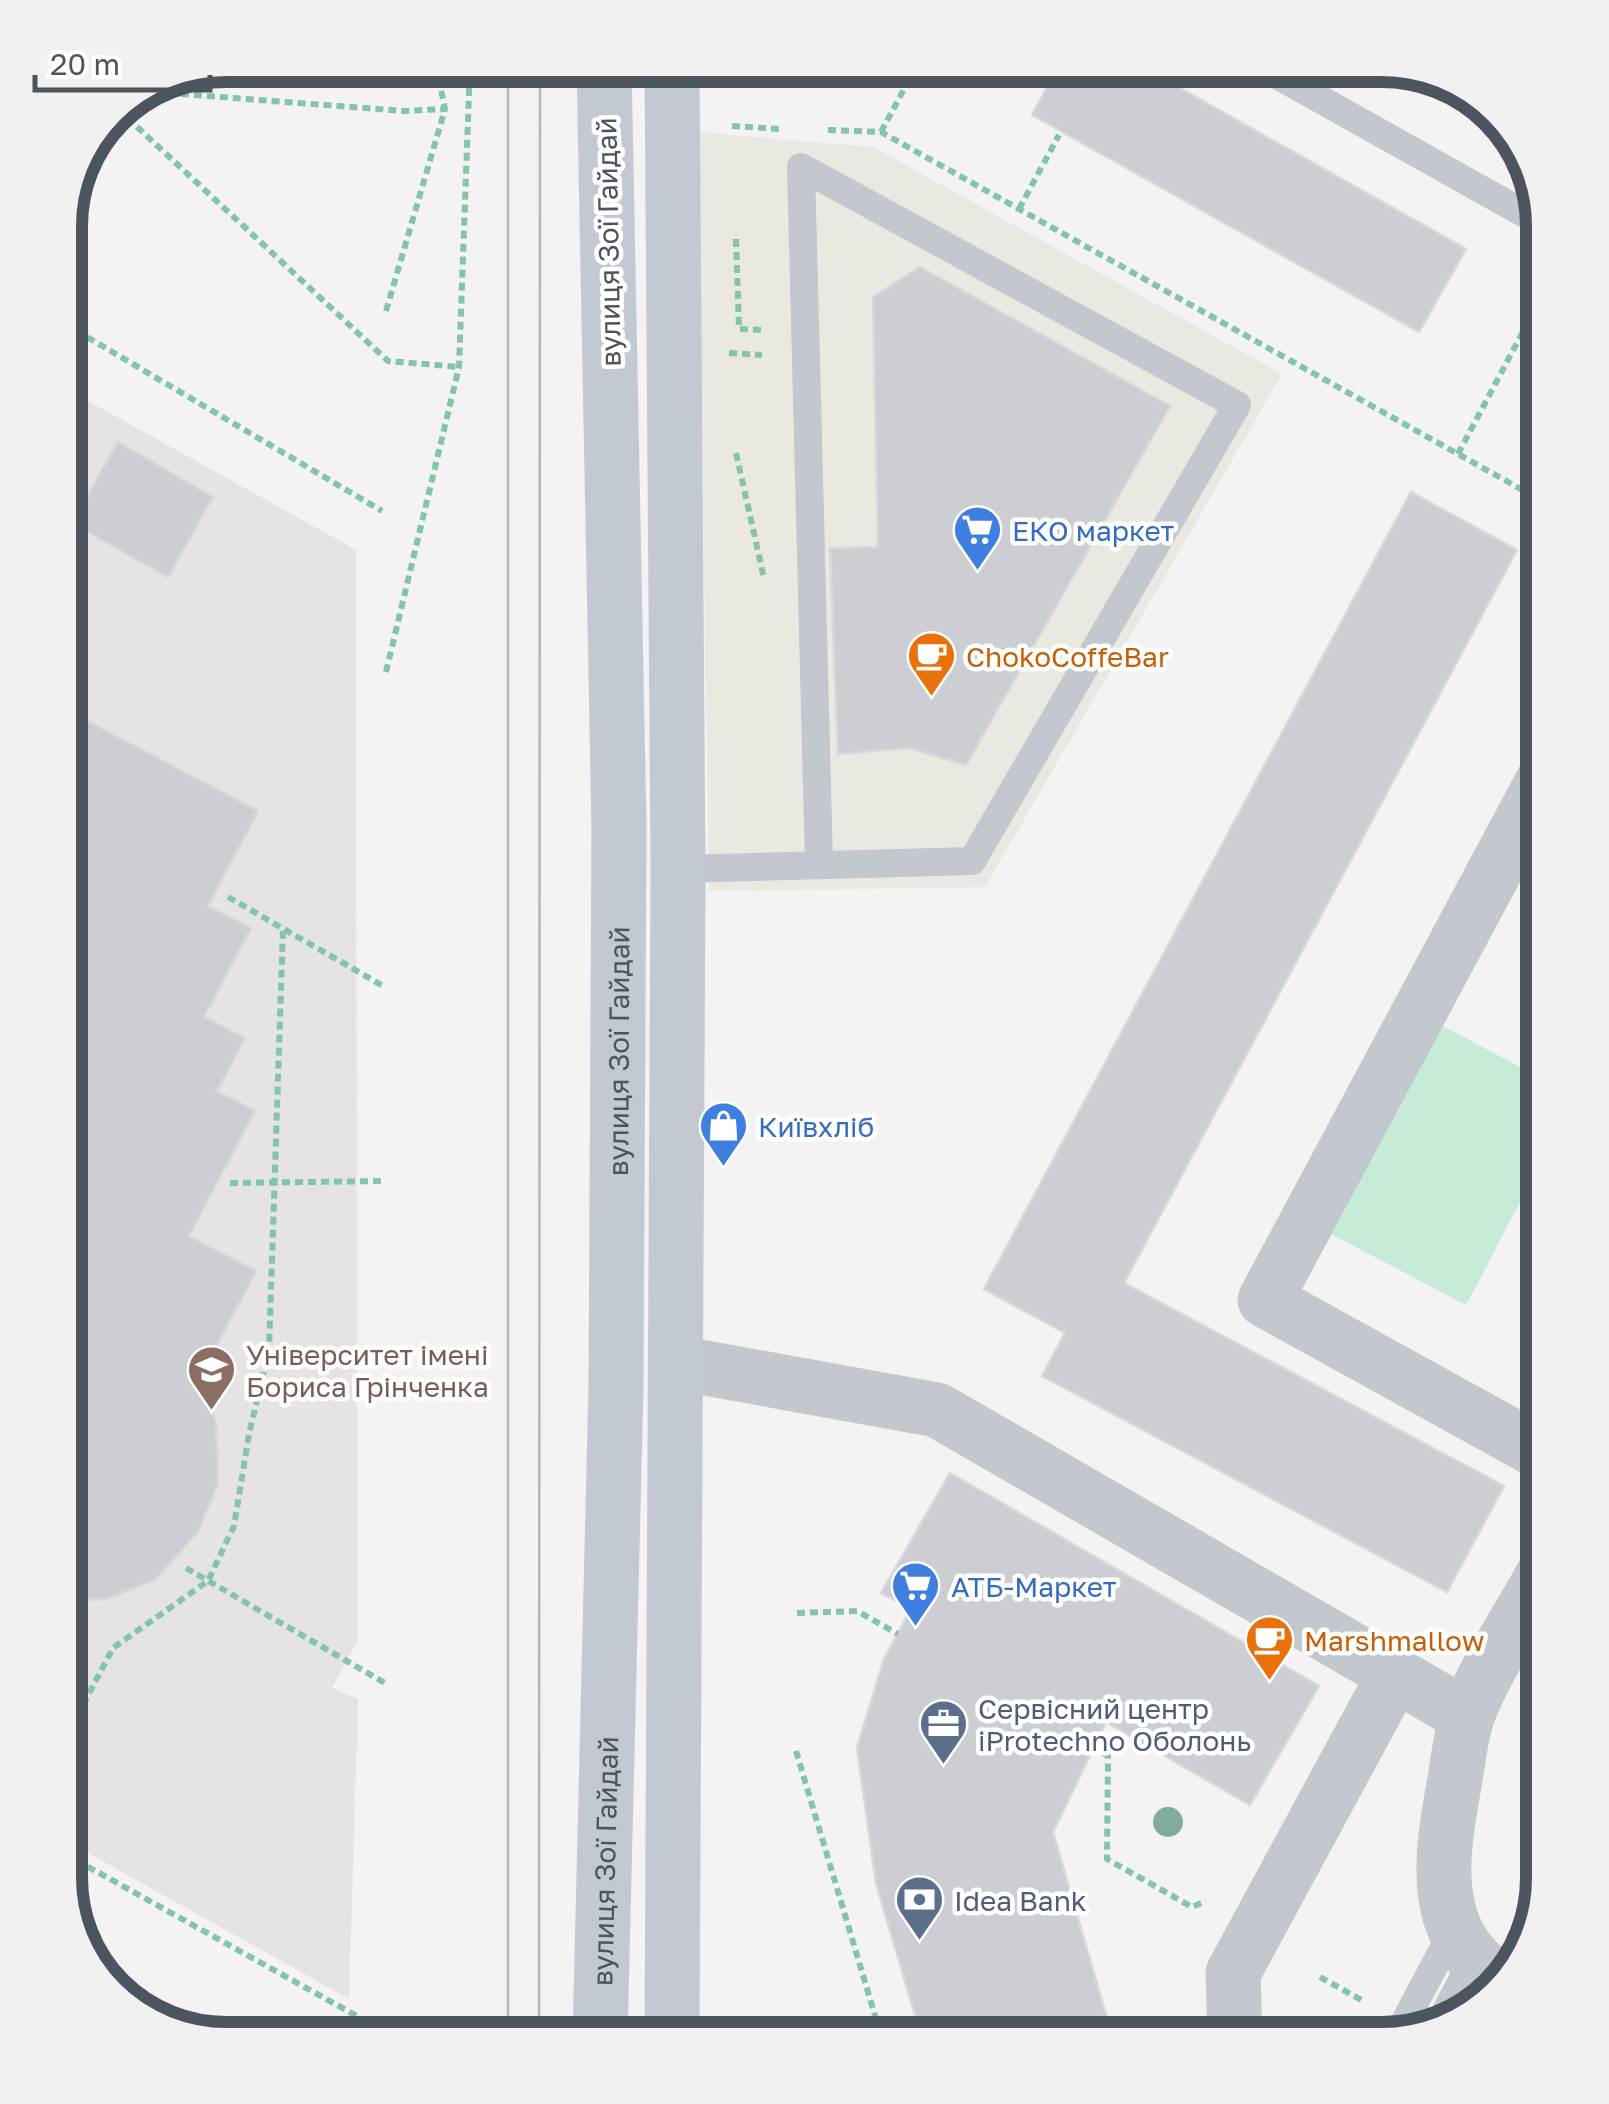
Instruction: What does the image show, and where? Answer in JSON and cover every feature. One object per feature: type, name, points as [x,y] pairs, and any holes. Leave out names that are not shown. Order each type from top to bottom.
[{"type":"main road","name":"вулиця Зої Гайдай","points":[[585,82],[619,848],[616,1386],[600,2022]]},
{"type":"main road","points":[[672,82],[678,869],[672,2022]]},
{"type":"street","points":[[1526,813],[1266,1300],[1526,1444]]},
{"type":"street","points":[[678,1363],[936,1410],[1467,1716]]},
{"type":"street","points":[[1477,1955],[1441,1891],[1443,1844],[1467,1716],[1526,1607]]},
{"type":"street","points":[[1234,2022],[1233,1974],[1395,1674]]},
{"type":"lane","points":[[1291,83],[1525,214]]},
{"type":"lane","points":[[678,869],[972,861],[1237,405],[800,167],[819,864]]},
{"type":"lane","points":[[1450,2004],[1477,1955]]},
{"type":"lane","points":[[1414,2018],[1477,1955]]},
{"type":"path","points":[[386,310],[446,109],[440,82]]},
{"type":"path","points":[[386,672],[458,366],[469,82]]},
{"type":"path","points":[[881,132],[908,83]]},
{"type":"path","points":[[172,93],[404,111],[446,109]]},
{"type":"path","points":[[732,111],[732,144]]},
{"type":"path","points":[[130,121],[388,361],[458,366]]},
{"type":"path","points":[[732,126],[784,129]]},
{"type":"path","points":[[823,130],[881,132],[1526,492]]},
{"type":"path","points":[[1019,209],[1058,135]]},
{"type":"path","points":[[736,236],[739,329],[768,330]]},
{"type":"path","points":[[1458,454],[1526,326]]},
{"type":"path","points":[[83,335],[382,511]]},
{"type":"path","points":[[713,352],[766,355]]},
{"type":"path","points":[[228,896],[385,987]]},
{"type":"path","points":[[83,1705],[113,1648],[208,1580],[234,1526],[248,1434],[269,1350],[283,928]]},
{"type":"path","points":[[230,1183],[386,1181]]},
{"type":"path","points":[[186,1568],[386,1683]]},
{"type":"path","points":[[797,1613],[857,1610],[898,1634]]},
{"type":"path","points":[[1092,1747],[1108,1756],[1107,1859],[1192,1907],[1208,1900]]},
{"type":"path","points":[[796,1751],[877,2022]]},
{"type":"path","points":[[1526,1760],[1526,1803]]},
{"type":"path","points":[[83,1864],[368,2022]]},
{"type":"shaded area","points":[[698,132],[873,147],[1282,374],[985,887],[709,891]]},
{"type":"shaded area","name":"Університет імені Бориса Грінченка","points":[[83,398],[356,550],[357,1642],[332,1688],[358,1699],[349,1999],[83,1850]]},
{"type":"green space","points":[[1441,1025],[1522,1068],[1526,1079],[1526,1191],[1466,1305],[1331,1234]]},
{"type":"building","points":[[1049,83],[1171,83],[1466,249],[1419,332],[1032,115]]},
{"type":"building","name":"ЕКО маркет","points":[[920,267],[1170,406],[966,765],[909,748],[838,754],[830,548],[878,547],[873,297]]},
{"type":"building","points":[[118,442],[213,497],[168,577],[83,529],[83,504]]},
{"type":"building","points":[[1411,492],[1517,550],[1124,1283],[1504,1486],[1447,1592],[1042,1376],[1065,1333],[984,1289]]},
{"type":"building","points":[[83,719],[258,811],[208,906],[251,928],[204,1017],[245,1038],[217,1091],[255,1111],[189,1236],[256,1271],[200,1377],[216,1423],[218,1483],[198,1532],[155,1580],[106,1599],[83,1600]]},
{"type":"building","points":[[950,1473],[1319,1686],[1250,1805],[1106,1722],[1053,1832],[1108,2022],[917,2022],[876,1883],[857,1748],[884,1659],[911,1609],[881,1593]]},
{"type":"tram line","points":[[508,82],[508,2022]]},
{"type":"tram line","points":[[539,2022],[540,82]]},
{"type":"place","name":"ЕКО маркет","points":[[977,572]]},
{"type":"place","name":"ChokoCoffeBar","points":[[931,698]]},
{"type":"place","name":"Київхліб","points":[[723,1168]]},
{"type":"place","name":"Університет імені Бориса Грінченка","points":[[211,1412]]},
{"type":"place","name":"АТБ-Маркет","points":[[916,1628]]},
{"type":"place","name":"Marshmallow","points":[[1269,1682]]},
{"type":"place","name":"Сервісний центр iProtechno Оболонь","points":[[943,1766]]},
{"type":"place","name":"Idea Bank","points":[[919,1942]]}]
